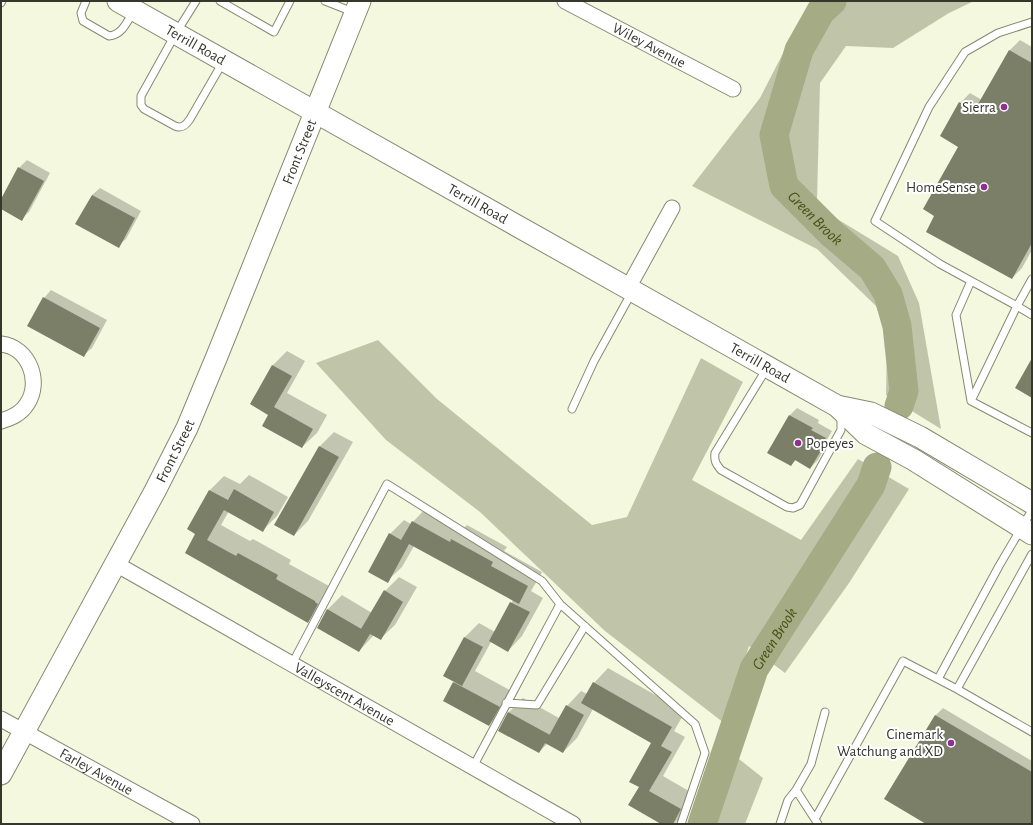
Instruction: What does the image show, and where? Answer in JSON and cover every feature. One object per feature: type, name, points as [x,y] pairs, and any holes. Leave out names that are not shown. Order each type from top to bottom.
[{"type":"street","name":"Wiley Avenue","points":[[565,1],[733,89]]},
{"type":"street","name":"Terrill Road","points":[[127,6],[768,366],[837,406],[866,434],[1028,524]]},
{"type":"street","name":"Front Street","points":[[1,774],[116,564],[187,428],[357,7]]},
{"type":"street","points":[[630,289],[672,208]]},
{"type":"street","points":[[1,344],[6,344],[17,350],[26,358],[32,369],[34,381],[32,393],[27,404],[22,410],[12,417],[1,421]]},
{"type":"street","name":"Terrill Road","points":[[837,406],[871,413],[920,437],[1032,503]]},
{"type":"street","name":"Valleyscent Avenue","points":[[116,564],[573,824]]},
{"type":"street","name":"Farley Avenue","points":[[1,719],[192,824]]},
{"type":"lane","points":[[86,1],[81,13],[83,21],[109,36],[114,36],[121,31],[127,6]]},
{"type":"lane","points":[[196,1],[176,33],[141,96],[141,105],[144,109],[179,127],[186,125],[224,61]]},
{"type":"lane","points":[[220,1],[274,32],[290,1]]},
{"type":"lane","points":[[325,1],[357,7]]},
{"type":"lane","points":[[1032,22],[998,33],[964,52],[928,107],[875,221],[940,264],[1032,315]]},
{"type":"lane","points":[[971,401],[1017,306],[1032,280]]},
{"type":"lane","points":[[971,281],[956,315],[971,401]]},
{"type":"lane","points":[[572,409],[630,289]]},
{"type":"lane","points":[[768,366],[715,452],[714,459],[721,470],[787,507],[793,508],[800,505],[841,430],[841,420],[837,406]]},
{"type":"lane","points":[[971,401],[1032,433]]},
{"type":"lane","points":[[292,664],[387,484],[542,581],[560,604],[695,724],[705,753],[681,824]]},
{"type":"lane","points":[[938,679],[1028,524]]},
{"type":"lane","points":[[957,689],[1032,554]]},
{"type":"lane","points":[[473,767],[560,604]]},
{"type":"lane","points":[[506,703],[537,706],[585,626]]},
{"type":"lane","points":[[796,790],[816,821],[903,661],[957,689],[1032,732]]},
{"type":"lane","points":[[780,824],[788,800],[796,790],[811,764],[825,712]]},
{"type":"green space","points":[[810,1],[974,1],[949,13],[893,48],[846,46],[820,83],[817,200],[834,217],[898,256],[919,303],[941,429],[886,395],[887,347],[885,329],[876,306],[817,249],[692,186],[760,98]]},
{"type":"green space","points":[[378,340],[437,399],[592,525],[627,517],[701,358],[743,382],[692,480],[801,540],[858,459],[909,489],[849,583],[785,673],[749,646],[724,723],[605,631],[480,512],[386,440],[316,363]]},
{"type":"green space","points":[[720,744],[763,778],[745,824],[688,824]]},
{"type":"building","name":"HomeSense","points":[[1009,50],[1032,63],[1032,243],[1012,279],[926,232],[934,216],[923,209],[958,147],[940,136],[959,102],[974,111]]},
{"type":"building","points":[[18,167],[44,181],[22,221],[1,209],[1,199]]},
{"type":"building","points":[[92,195],[135,218],[119,248],[75,224]]},
{"type":"building","points":[[43,297],[100,328],[84,357],[27,326]]},
{"type":"building","points":[[1032,358],[1032,398],[1015,388]]},
{"type":"building","points":[[272,365],[292,376],[274,407],[313,429],[302,448],[262,426],[268,415],[250,404]]},
{"type":"building","name":"Popeyes","points":[[789,415],[813,428],[811,430],[826,438],[820,448],[822,449],[810,469],[795,460],[791,466],[767,453]]},
{"type":"building","points":[[319,446],[339,457],[294,536],[274,525]]},
{"type":"building","points":[[234,489],[274,512],[263,532],[224,510],[207,540],[236,556],[238,553],[278,575],[276,579],[315,601],[318,604],[308,623],[185,553],[195,534],[187,529],[209,490],[228,500]]},
{"type":"building","points":[[412,521],[450,542],[451,539],[493,562],[491,566],[528,586],[519,604],[409,544],[388,583],[368,572],[389,533],[401,540]]},
{"type":"building","points":[[384,590],[403,602],[381,640],[361,629]]},
{"type":"building","points":[[510,602],[530,612],[508,652],[489,641]]},
{"type":"building","points":[[327,609],[370,634],[359,652],[317,628]]},
{"type":"building","points":[[464,637],[483,647],[462,686],[443,676]]},
{"type":"building","points":[[453,682],[500,707],[489,726],[443,701]]},
{"type":"building","points":[[593,682],[672,727],[661,746],[672,752],[649,791],[681,809],[673,824],[661,824],[628,805],[639,787],[629,782],[651,743],[581,703]]},
{"type":"building","points":[[566,705],[584,715],[563,753],[545,743]]},
{"type":"building","points":[[508,712],[550,735],[539,753],[498,731]]},
{"type":"building","name":"Cinemark Watchung and XD","points":[[935,715],[1032,772],[1032,824],[926,824],[884,799]]},
{"type":"waterway","name":"Green Brook","points":[[832,1],[821,11],[799,50],[774,135],[784,186],[831,233],[872,268],[888,294],[897,326],[904,391],[899,406]]},
{"type":"waterway","name":"Green Brook","points":[[702,824],[754,669],[871,485],[877,467]]},
{"type":"place","name":"Sierra","points":[[1004,107]]},
{"type":"place","name":"HomeSense","points":[[984,187]]},
{"type":"place","name":"Popeyes","points":[[798,443]]},
{"type":"place","name":"Cinemark Watchung and XD","points":[[951,743]]}]
